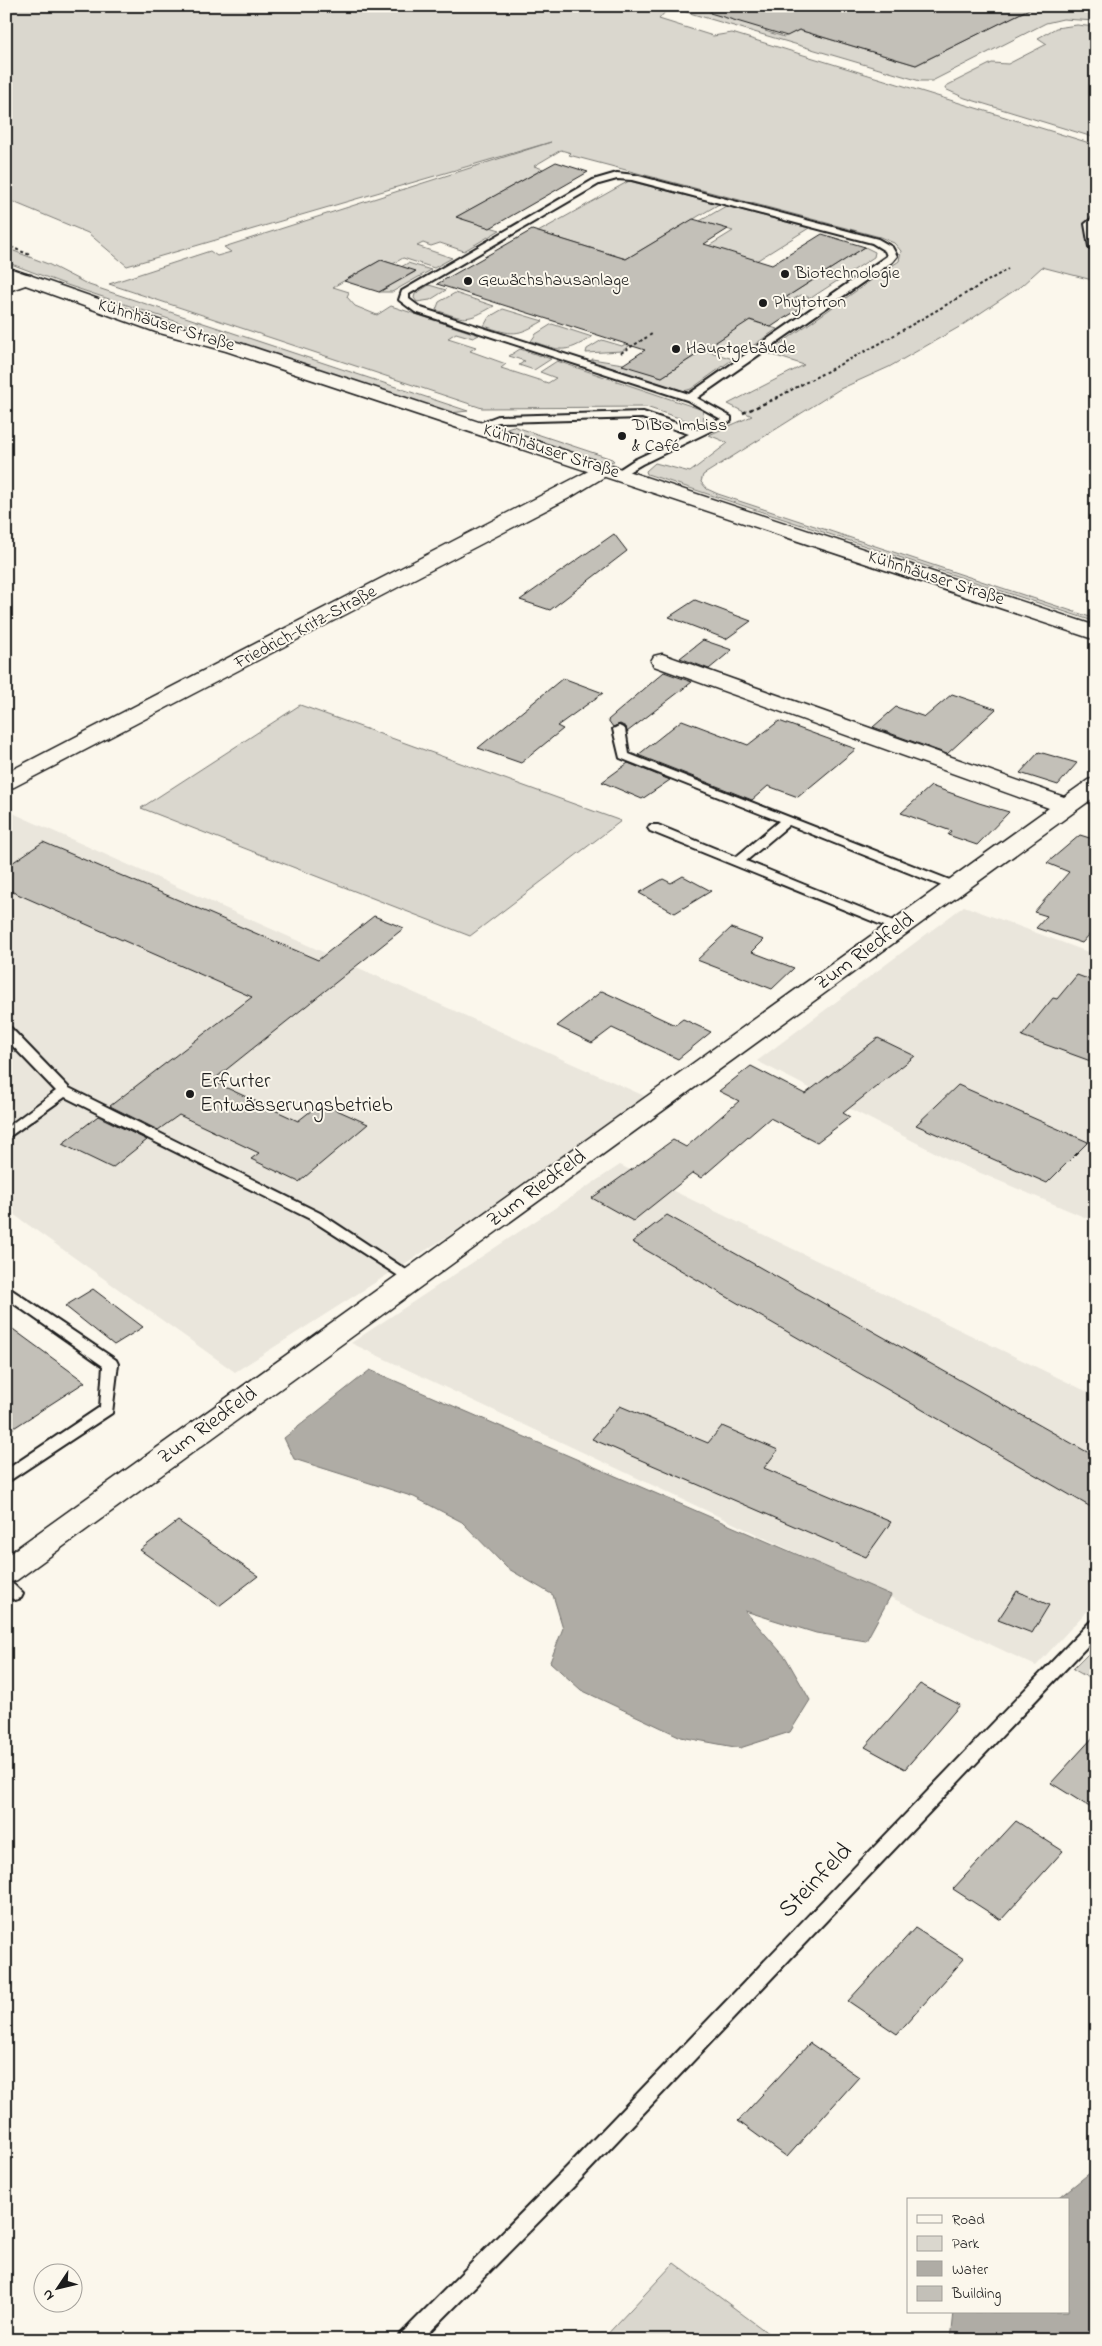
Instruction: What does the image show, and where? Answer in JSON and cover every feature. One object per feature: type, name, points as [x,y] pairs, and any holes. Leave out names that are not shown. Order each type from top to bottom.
[{"type":"street","name":"Kühnhäuser Straße","points":[[6,272],[163,328],[242,350],[1096,633]]},
{"type":"street","points":[[6,287],[25,279]]},
{"type":"street","name":"Friedrich-Kritz-Straße","points":[[6,782],[564,493],[610,472]]},
{"type":"street","points":[[662,661],[1067,806]]},
{"type":"street","name":"Zum Riedfeld","points":[[9,1584],[413,1279],[1096,785]]},
{"type":"lane","points":[[690,398],[889,260],[892,256],[889,249],[875,241],[632,177],[617,176],[596,182],[408,290],[403,297],[406,304],[418,310],[690,398],[706,405],[728,419]]},
{"type":"lane","points":[[1093,247],[1089,224],[1096,218]]},
{"type":"lane","points":[[474,427],[498,419],[643,415],[697,433]]},
{"type":"lane","points":[[610,472],[638,462],[728,419]]},
{"type":"lane","points":[[619,729],[624,756],[956,887]]},
{"type":"lane","points":[[737,862],[787,820]]},
{"type":"lane","points":[[654,828],[899,928]]},
{"type":"lane","points":[[6,1031],[64,1091],[314,1216],[413,1279]]},
{"type":"lane","points":[[6,1134],[64,1091]]},
{"type":"lane","points":[[6,1291],[111,1364],[107,1409],[6,1478]]},
{"type":"lane","name":"Steinfeld","points":[[408,2340],[574,2173],[1096,1626]]},
{"type":"path","points":[[728,419],[792,391],[956,301],[1008,269]]},
{"type":"path","points":[[614,353],[623,352],[652,334]]},
{"type":"path","points":[[708,348],[719,351]]},
{"type":"shaded area","points":[[6,810],[658,1102],[235,1372],[6,1209]]},
{"type":"shaded area","points":[[964,906],[1096,955],[1096,1222],[950,1160],[757,1061]]},
{"type":"shaded area","points":[[620,1165],[1096,1396],[1096,1601],[1036,1666],[351,1343]]},
{"type":"green space","points":[[6,6],[645,6],[665,12],[659,19],[713,36],[732,33],[1096,145],[1096,281],[1042,267],[1021,286],[961,326],[889,367],[840,389],[703,475],[701,482],[707,489],[718,494],[1096,619],[1096,622],[647,474],[646,471],[655,463],[690,472],[728,443],[709,435],[752,416],[728,404],[804,365],[767,353],[899,261],[901,251],[894,243],[880,237],[569,155],[571,153],[561,150],[534,166],[543,169],[457,217],[500,230],[464,251],[440,243],[431,246],[423,243],[417,246],[452,258],[434,268],[403,258],[393,264],[381,260],[333,287],[349,292],[347,297],[355,306],[377,315],[391,306],[479,335],[473,338],[456,333],[448,338],[476,347],[470,351],[506,364],[501,368],[548,383],[556,378],[540,372],[557,361],[703,410],[704,422],[700,425],[646,407],[482,408],[109,284],[210,251],[217,256],[231,252],[224,247],[551,142],[127,266],[88,233],[6,199]]},
{"type":"green space","points":[[666,6],[686,6],[703,11],[713,6],[778,24],[765,31],[784,37],[799,30],[916,65],[1035,6],[1053,6],[1063,9],[1069,6],[1096,6],[1096,21],[1063,19],[1046,23],[932,81],[920,81]]},
{"type":"green space","points":[[1077,25],[1096,27],[1096,138],[965,98],[945,89],[946,86],[992,63],[1008,64],[1047,44],[1038,38],[1056,28]]},
{"type":"green space","points":[[629,181],[719,204],[626,259],[538,232]]},
{"type":"green space","points":[[726,206],[809,228],[716,286],[678,265],[733,231],[700,221]]},
{"type":"green space","points":[[865,247],[875,252],[874,257],[811,298],[801,295],[792,300],[785,298]]},
{"type":"green space","points":[[6,248],[48,264],[89,285],[468,411],[450,413],[67,285],[6,262]]},
{"type":"green space","points":[[408,263],[431,270],[392,292],[379,292],[415,272],[401,267]]},
{"type":"green space","points":[[429,285],[446,290],[430,300],[417,302],[414,298],[415,294]]},
{"type":"green space","points":[[455,293],[494,306],[477,315],[465,318],[436,310],[439,302]]},
{"type":"green space","points":[[689,303],[622,351],[586,353],[587,349],[602,340],[622,346]]},
{"type":"green space","points":[[701,305],[777,329],[741,354],[711,345],[733,331]]},
{"type":"green space","points":[[503,309],[543,321],[526,330],[514,333],[484,326],[489,317]]},
{"type":"green space","points":[[552,324],[592,337],[575,346],[563,349],[531,341],[536,334]]},
{"type":"green space","points":[[520,349],[551,359],[534,370],[519,365],[525,361],[509,356]]},
{"type":"green space","points":[[704,350],[733,359],[691,389],[684,391],[592,362],[592,359],[623,364],[662,377]]},
{"type":"green space","points":[[513,426],[614,461],[605,463],[509,431],[507,428]]},
{"type":"green space","points":[[300,705],[621,821],[470,936],[141,808]]},
{"type":"green space","points":[[1096,1646],[1096,1682],[1073,1669]]},
{"type":"green space","points":[[674,2263],[777,2340],[602,2340]]},
{"type":"water","points":[[370,1370],[891,1595],[866,1641],[816,1633],[745,1611],[786,1658],[810,1700],[790,1732],[740,1748],[681,1737],[581,1690],[550,1662],[563,1628],[553,1595],[507,1568],[462,1522],[414,1497],[294,1459],[284,1438]]},
{"type":"water","points":[[1096,2168],[1096,2340],[951,2340],[954,2314],[1070,2314],[1070,2198],[1058,2198]]},
{"type":"building","points":[[711,6],[1035,6],[916,65],[799,30],[787,36],[710,13]]},
{"type":"building","points":[[556,162],[588,172],[490,228],[456,217]]},
{"type":"building","points":[[693,219],[728,229],[704,244],[772,265],[822,234],[865,247],[785,298],[806,305],[771,327],[750,320],[662,377],[622,365],[645,350],[437,284],[532,230],[626,259]]},
{"type":"building","points":[[381,260],[416,271],[379,292],[344,281]]},
{"type":"building","points":[[614,534],[627,551],[550,610],[520,600]]},
{"type":"building","points":[[695,600],[751,621],[726,639],[669,617]]},
{"type":"building","points":[[703,640],[732,650],[709,669],[680,658]]},
{"type":"building","points":[[664,672],[692,682],[627,732],[626,727],[620,724],[613,727],[608,720]]},
{"type":"building","points":[[563,678],[603,693],[557,726],[563,729],[521,763],[478,748]]},
{"type":"building","points":[[952,694],[996,709],[947,754],[873,727],[896,707],[925,717]]},
{"type":"building","points":[[682,720],[748,745],[779,721],[856,749],[798,797],[768,786],[752,800],[638,755]]},
{"type":"building","points":[[1039,752],[1077,763],[1058,785],[1020,773]]},
{"type":"building","points":[[628,763],[670,780],[642,799],[602,782]]},
{"type":"building","points":[[931,786],[1009,812],[977,845],[948,835],[951,831],[901,813]]},
{"type":"building","points":[[1080,835],[1096,840],[1096,927],[1082,943],[1036,928],[1047,916],[1034,912],[1069,872],[1047,863]]},
{"type":"building","points":[[43,842],[318,960],[374,916],[404,928],[212,1081],[298,1121],[321,1103],[368,1124],[299,1182],[251,1159],[259,1153],[179,1115],[158,1130],[110,1106],[252,997],[6,889],[6,867]]},
{"type":"building","points":[[683,876],[711,891],[675,913],[639,893],[663,879],[671,883]]},
{"type":"building","points":[[731,928],[764,940],[752,952],[794,968],[772,989],[697,960]]},
{"type":"building","points":[[1077,975],[1096,982],[1096,1063],[1022,1036],[1053,998],[1057,999]]},
{"type":"building","points":[[602,991],[675,1025],[683,1019],[711,1032],[678,1059],[612,1028],[592,1043],[557,1026]]},
{"type":"building","points":[[878,1038],[915,1056],[843,1113],[850,1117],[817,1142],[770,1118],[701,1178],[693,1173],[633,1221],[592,1198],[673,1140],[686,1147],[739,1101],[719,1091],[751,1066],[805,1094]]},
{"type":"building","points":[[958,1085],[1088,1142],[1047,1183],[916,1125]]},
{"type":"building","points":[[98,1116],[147,1140],[112,1168],[62,1144]]},
{"type":"building","points":[[667,1215],[1096,1457],[1096,1510],[632,1242]]},
{"type":"building","points":[[93,1289],[143,1327],[114,1345],[65,1306]]},
{"type":"building","points":[[6,1324],[85,1382],[6,1433]]},
{"type":"building","points":[[620,1406],[708,1443],[722,1426],[778,1450],[764,1468],[891,1522],[866,1557],[592,1439]]},
{"type":"building","points":[[178,1521],[258,1576],[219,1606],[140,1550]]},
{"type":"building","points":[[1017,1591],[1049,1605],[1032,1633],[998,1620]]},
{"type":"building","points":[[920,1684],[960,1705],[905,1769],[865,1747]]},
{"type":"building","points":[[1096,1734],[1096,1811],[1051,1783]]},
{"type":"building","points":[[1016,1821],[1063,1851],[1001,1920],[953,1889]]},
{"type":"building","points":[[915,1928],[964,1959],[897,2034],[848,2001]]},
{"type":"building","points":[[810,2043],[859,2077],[787,2157],[738,2121]]},
{"type":"place","name":"Biotechnologie","points":[[785,274]]},
{"type":"place","name":"Gewächshausanlage","points":[[468,281]]},
{"type":"place","name":"Phytotron","points":[[763,303]]},
{"type":"place","name":"Hauptgebäude","points":[[676,349]]},
{"type":"place","name":"DIBO Imbiss & Café","points":[[622,436]]},
{"type":"place","name":"Erfurter Entwässerungsbetrieb","points":[[190,1094]]}]
